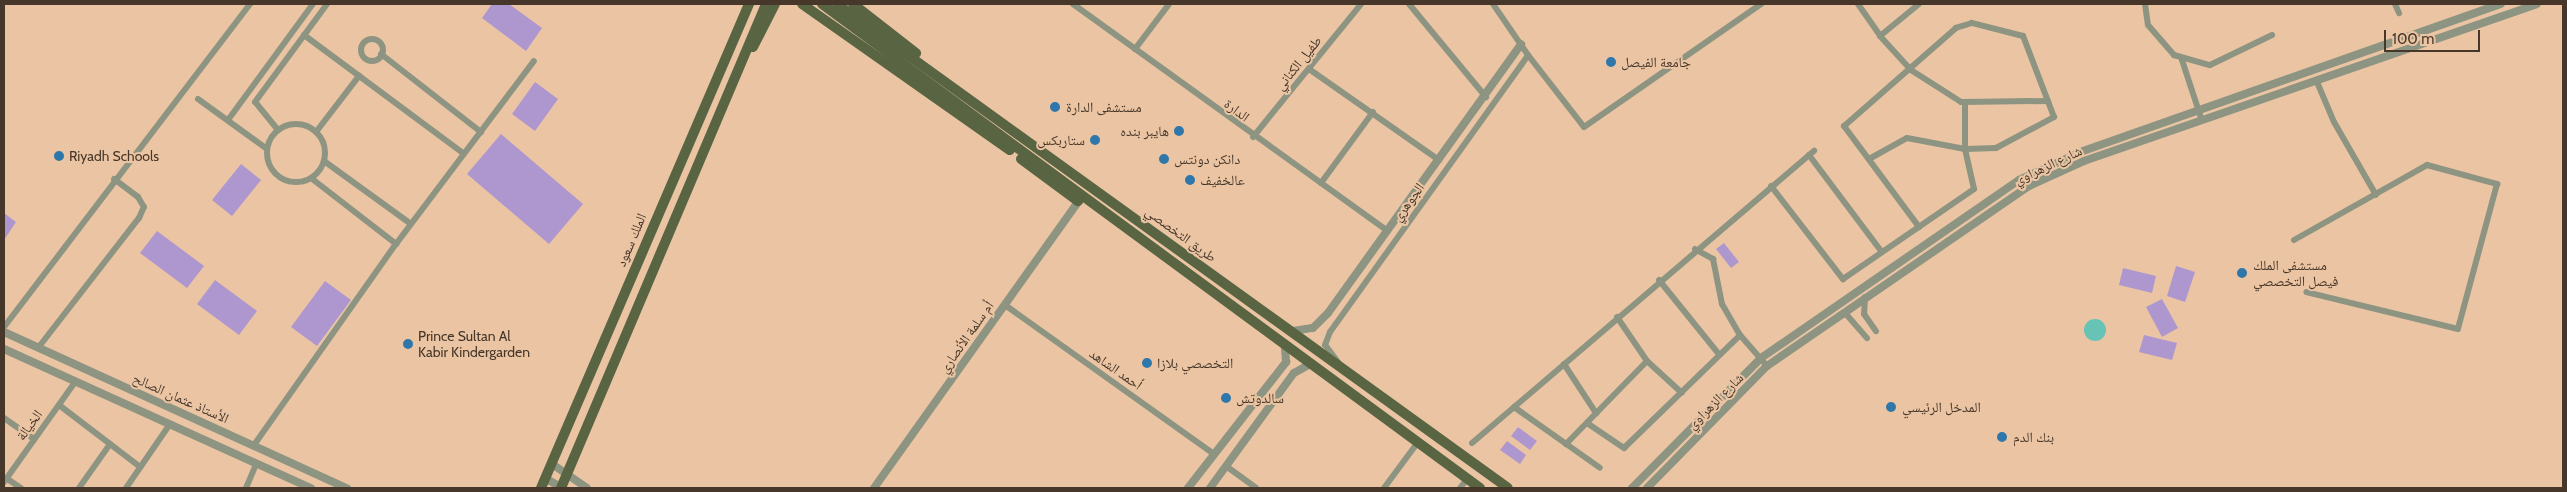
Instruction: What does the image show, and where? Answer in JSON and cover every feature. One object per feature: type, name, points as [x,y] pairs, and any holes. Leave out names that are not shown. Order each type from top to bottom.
[{"type":"main road","points":[[721,64],[741,4]]},
{"type":"main road","name":"الملك سعود","points":[[541,488],[721,64],[749,4]]},
{"type":"main road","points":[[561,488],[766,4]]},
{"type":"main road","points":[[737,71],[775,4]]},
{"type":"main road","points":[[802,4],[831,21]]},
{"type":"main road","points":[[809,4],[1079,201],[1143,244]]},
{"type":"main road","points":[[822,4],[1143,244],[1480,488]]},
{"type":"main road","name":"طريق التخصصي","points":[[837,4],[1293,331],[1508,488]]},
{"type":"main road","points":[[847,4],[1034,141],[1048,157]]},
{"type":"main road","points":[[852,4],[875,23]]},
{"type":"street","points":[[4,327],[114,178],[250,4]]},
{"type":"street","points":[[228,120],[313,4]]},
{"type":"street","points":[[278,130],[255,102],[327,4]]},
{"type":"street","name":"الدارة","points":[[1073,4],[1253,137],[1321,183],[1388,232]]},
{"type":"street","points":[[1135,49],[1169,4]]},
{"type":"street","name":"طفيل الكناني","points":[[1253,137],[1361,4]]},
{"type":"street","points":[[1409,4],[1486,98]]},
{"type":"street","points":[[1493,4],[1528,55],[1584,128],[1761,4]]},
{"type":"street","points":[[1858,4],[1880,36],[1911,70],[1965,102],[2048,101]]},
{"type":"street","points":[[1880,36],[1919,4]]},
{"type":"street","points":[[2145,4],[2154,34],[2181,57],[2210,65],[2272,35]]},
{"type":"street","points":[[2395,4],[2399,13]]},
{"type":"street","points":[[1632,488],[1760,358],[2019,180],[2075,154],[2501,4]]},
{"type":"street","name":"شارع الزهراوي","points":[[1647,488],[1768,366],[1981,215],[2047,176],[2537,4]]},
{"type":"street","points":[[1868,159],[1907,138],[1964,149],[1996,148],[2054,117],[2023,36],[1972,23],[1956,28],[1911,70],[1844,126],[1868,159],[1919,227]]},
{"type":"street","points":[[304,35],[464,154]]},
{"type":"street","name":"الجوهري","points":[[1293,331],[1313,328],[1328,313],[1438,160],[1486,98],[1521,44]]},
{"type":"street","points":[[381,54],[481,132]]},
{"type":"street","name":"الجوهري","points":[[1340,365],[1325,345],[1330,332],[1528,55]]},
{"type":"street","points":[[2181,57],[2202,122]]},
{"type":"street","points":[[254,445],[396,244],[534,61]]},
{"type":"street","points":[[1309,69],[1373,112],[1438,160]]},
{"type":"street","points":[[316,132],[359,76]]},
{"type":"street","points":[[2318,82],[2334,122],[2376,195]]},
{"type":"street","points":[[198,99],[267,149]]},
{"type":"street","points":[[1771,186],[1839,278],[1974,189],[1964,149],[1965,102]]},
{"type":"street","points":[[1321,183],[1373,112]]},
{"type":"street","points":[[311,178],[324,161],[324,146],[316,132],[297,124],[278,130],[267,149],[270,167],[284,180],[311,178],[396,244]]},
{"type":"street","points":[[1472,443],[1695,249],[1812,153],[1881,251]]},
{"type":"street","points":[[324,161],[412,224]]},
{"type":"street","points":[[2294,240],[2426,165],[2497,184],[2458,328],[2306,292]]},
{"type":"street","points":[[38,348],[139,218],[144,207],[138,197],[114,178]]},
{"type":"street","name":"أم سلمة الأنصاري","points":[[874,488],[1079,201]]},
{"type":"street","points":[[1695,249],[1713,259],[1722,304],[1740,335],[1768,366]]},
{"type":"street","points":[[1659,280],[1718,353]]},
{"type":"street","points":[[1865,296],[1864,314],[1876,331]]},
{"type":"street","name":"أحمد الشاهد","points":[[1004,305],[1214,454]]},
{"type":"street","points":[[1836,316],[1846,314],[1867,338]]},
{"type":"street","points":[[1617,317],[1647,361],[1682,394]]},
{"type":"street","name":"الأستاذ عثمان الصالح","points":[[4,332],[346,488]]},
{"type":"street","points":[[1587,423],[1624,448],[1682,394],[1718,353],[1740,335]]},
{"type":"street","points":[[1188,488],[1286,362],[1285,346]]},
{"type":"street","name":"الأستاذ عثمان الصالح","points":[[4,349],[311,488]]},
{"type":"street","points":[[1566,444],[1647,361]]},
{"type":"street","points":[[1210,488],[1294,373],[1310,364]]},
{"type":"street","points":[[1564,364],[1596,413]]},
{"type":"street","name":"الخيالة","points":[[5,480],[75,382]]},
{"type":"street","points":[[58,405],[140,467]]},
{"type":"street","points":[[1514,408],[1600,468]]},
{"type":"street","points":[[4,418],[34,439]]},
{"type":"street","points":[[129,487],[140,467],[170,424]]},
{"type":"street","points":[[1384,488],[1418,442]]},
{"type":"street","points":[[79,488],[110,444]]},
{"type":"street","points":[[246,488],[256,464]]},
{"type":"street","points":[[552,464],[587,488]]},
{"type":"street","points":[[1226,466],[1256,488]]},
{"type":"street","points":[[545,478],[561,488]]},
{"type":"street","points":[[1460,488],[1466,479]]},
{"type":"street","points":[[5,480],[21,488]]},
{"type":"shaded area","points":[[492,4],[509,4],[542,28],[526,51],[482,18]]},
{"type":"shaded area","points":[[535,82],[558,99],[535,131],[512,114]]},
{"type":"shaded area","points":[[501,134],[583,204],[549,244],[467,174]]},
{"type":"shaded area","points":[[241,164],[261,180],[232,216],[212,200]]},
{"type":"shaded area","points":[[4,213],[16,222],[4,240]]},
{"type":"shaded area","points":[[157,231],[204,266],[187,288],[140,253]]},
{"type":"shaded area","points":[[1724,243],[1739,262],[1731,268],[1716,249]]},
{"type":"shaded area","points":[[2176,266],[2195,272],[2185,302],[2167,296]]},
{"type":"shaded area","points":[[2123,268],[2156,276],[2152,293],[2119,285]]},
{"type":"shaded area","points":[[215,280],[257,311],[239,335],[197,304]]},
{"type":"shaded area","points":[[325,281],[351,300],[317,346],[291,327]]},
{"type":"shaded area","points":[[2162,299],[2178,328],[2162,337],[2146,307]]},
{"type":"shaded area","points":[[2144,335],[2177,343],[2172,360],[2139,352]]},
{"type":"shaded area","points":[[1518,427],[1537,441],[1530,450],[1511,436]]},
{"type":"shaded area","points":[[1507,441],[1526,455],[1520,464],[1500,450]]},
{"type":"water","points":[[2095,319],[2103,322],[2106,330],[2103,338],[2095,341],[2087,338],[2084,330],[2087,322]]},
{"type":"place","name":"جامعة الفيصل","points":[[1611,62]]},
{"type":"place","name":"مستشفى الدارة","points":[[1055,107]]},
{"type":"place","name":"هايبر بنده","points":[[1179,131]]},
{"type":"place","name":"ستاربكس","points":[[1095,140]]},
{"type":"place","name":"Riyadh Schools","points":[[59,156]]},
{"type":"place","name":"دانكن دونتس","points":[[1164,159]]},
{"type":"place","name":"عالخفيف","points":[[1190,180]]},
{"type":"place","name":"مستشفى الملك فيصل التخصصي","points":[[2242,273]]},
{"type":"place","name":"Prince Sultan Al Kabir Kindergarden","points":[[408,344]]},
{"type":"place","name":"التخصصي بلازا","points":[[1147,363]]},
{"type":"place","name":"سالدوتش","points":[[1226,398]]},
{"type":"place","name":"المدخل الرئيسي","points":[[1891,407]]},
{"type":"place","name":"بنك الدم","points":[[2002,437]]}]
